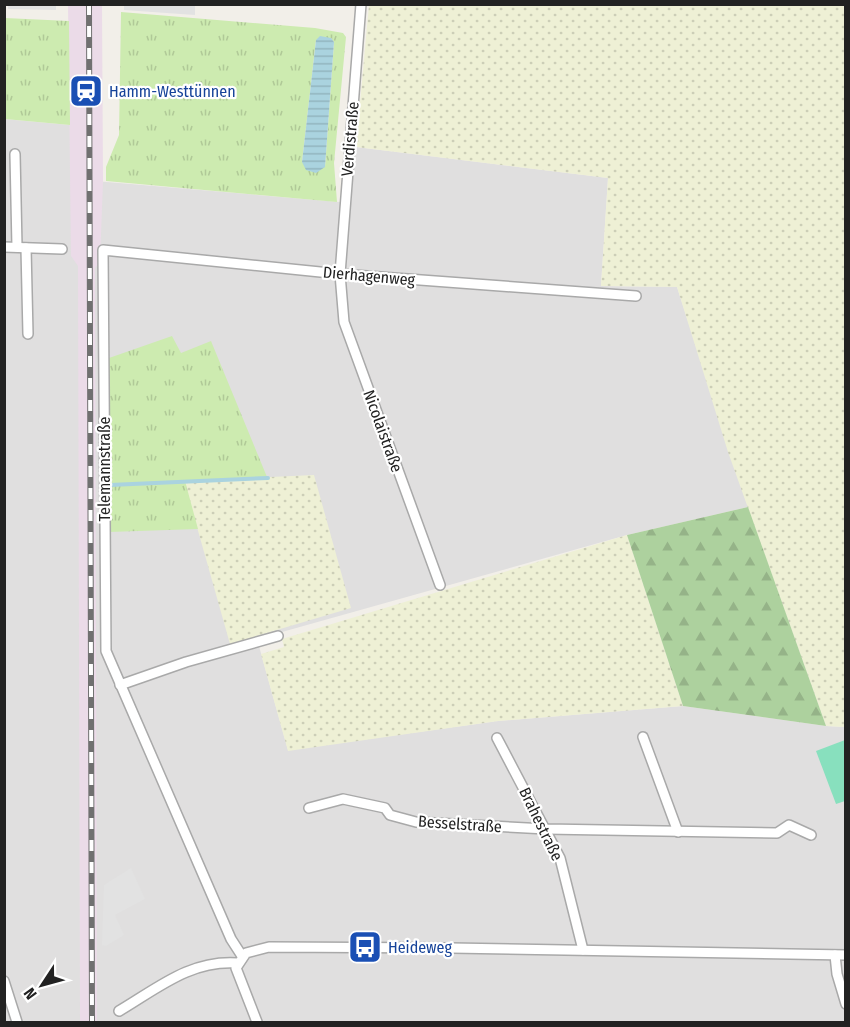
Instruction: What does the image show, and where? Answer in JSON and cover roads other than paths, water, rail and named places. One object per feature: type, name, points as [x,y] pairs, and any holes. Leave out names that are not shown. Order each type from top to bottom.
[{"type":"street","name":"Verdistraße","points":[[340,273],[361,4]]},
{"type":"street","points":[[15,154],[28,334]]},
{"type":"street","points":[[4,247],[62,249]]},
{"type":"street","name":"Dierhagenweg","points":[[103,250],[340,273],[636,296]]},
{"type":"street","name":"Telemannstraße","points":[[103,250],[106,651],[240,960],[236,974],[257,1023]]},
{"type":"street","name":"Nicolaistraße","points":[[340,273],[344,322],[440,585]]},
{"type":"street","points":[[120,685],[206,656],[278,636]]},
{"type":"street","points":[[643,737],[678,832]]},
{"type":"street","name":"Brahestraße","points":[[497,738],[560,858],[583,950]]},
{"type":"street","name":"Besselstraße","points":[[309,808],[342,799],[385,808],[390,815],[416,822],[546,829],[777,833],[789,825],[811,835]]},
{"type":"street","points":[[119,1011],[195,966],[216,961],[240,960],[255,950],[279,947],[846,955]]},
{"type":"street","points":[[835,955],[846,1004]]},
{"type":"street","points":[[4,981],[17,1023]]},
{"type":"water","points":[[320,36],[331,38],[334,42],[325,167],[316,173],[306,170],[302,162],[316,40]]},
{"type":"waterway","points":[[110,485],[268,478]]},
{"type":"railway","points":[[89,4],[92,1022]]},
{"type":"place","name":"Hamm-Westtünnen","points":[[86,91]]},
{"type":"place","name":"Heideweg","points":[[365,947]]}]
